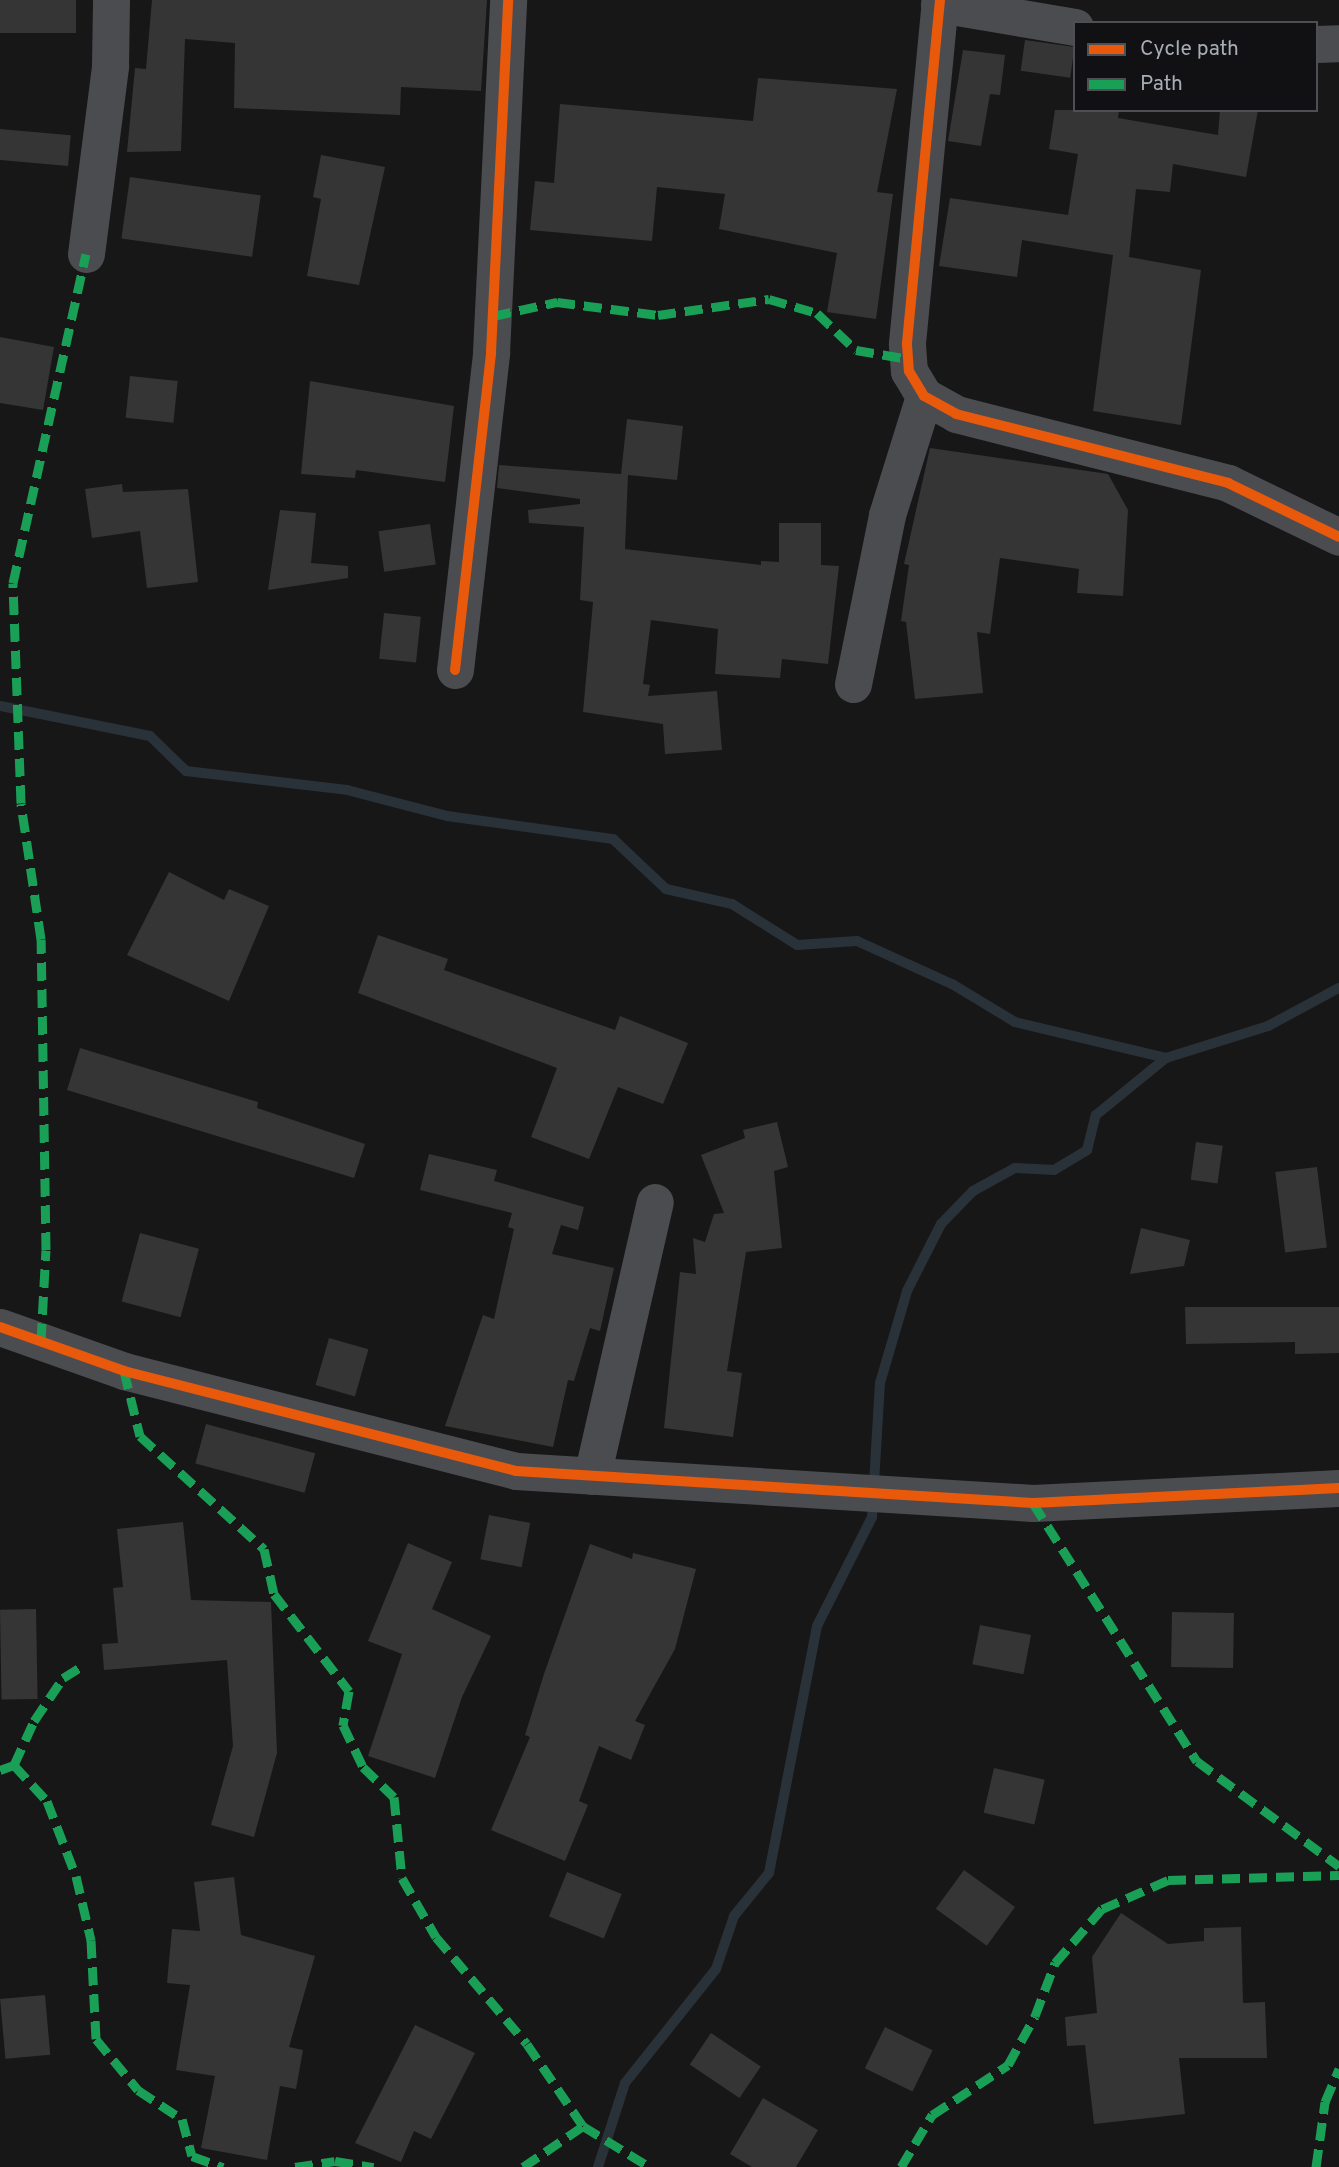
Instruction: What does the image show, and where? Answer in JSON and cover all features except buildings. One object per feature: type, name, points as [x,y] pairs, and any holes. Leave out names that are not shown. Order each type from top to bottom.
[{"type":"street","points":[[86,254],[110,66],[111,0]]},
{"type":"street","points":[[455,670],[491,352],[508,0]]},
{"type":"street","points":[[1073,27],[940,2],[907,344],[909,371],[924,396],[956,414],[1228,483],[1339,537]]},
{"type":"street","points":[[1318,44],[1339,43]]},
{"type":"street","points":[[853,684],[887,515],[924,396]]},
{"type":"street","points":[[592,1476],[655,1202]]},
{"type":"street","points":[[0,1327],[124,1371],[503,1467],[592,1476],[874,1491],[1032,1503],[1339,1488]]},
{"type":"waterway","points":[[0,706],[150,736],[186,771],[347,790],[447,816],[613,839],[666,889],[732,904],[797,945],[857,941],[952,984],[1015,1022],[1166,1058]]},
{"type":"waterway","points":[[598,2167],[625,2083],[716,1969],[734,1916],[769,1873],[817,1626],[872,1517],[880,1383],[907,1291],[941,1224],[973,1191],[1015,1168],[1054,1170],[1087,1150],[1096,1115],[1166,1058],[1268,1026],[1339,988]]},
{"type":"marked path","points":[[41,1341],[46,1250],[41,939],[21,803],[13,583],[86,254]]},
{"type":"marked path","points":[[493,316],[557,302],[658,315],[769,299],[817,313],[856,350],[909,359]]},
{"type":"marked path","points":[[124,1371],[140,1436],[264,1549],[274,1594],[349,1691],[343,1725],[363,1767],[394,1797],[402,1878],[436,1937],[527,2044],[583,2126]]},
{"type":"marked path","points":[[1033,1503],[1197,1761],[1339,1866]]},
{"type":"marked path","points":[[14,1765],[34,1721],[63,1678],[84,1665]]},
{"type":"marked path","points":[[0,1770],[14,1765],[47,1801],[76,1876],[91,1940],[96,2039],[138,2090],[182,2119],[192,2156],[223,2167]]},
{"type":"marked path","points":[[901,2167],[932,2115],[1008,2065],[1035,2016],[1055,1963],[1102,1909],[1168,1880],[1339,1875]]},
{"type":"marked path","points":[[1316,2167],[1325,2102],[1339,2069]]},
{"type":"marked path","points":[[523,2167],[583,2126],[650,2167]]},
{"type":"marked path","points":[[295,2167],[335,2161],[374,2167]]},
{"type":"cycle path","points":[[455,670],[491,352],[508,0]]},
{"type":"cycle path","points":[[940,0],[907,344],[909,371],[924,396],[956,414],[1228,483],[1339,537]]},
{"type":"cycle path","points":[[0,1327],[124,1371],[516,1471],[1033,1503],[1339,1488]]}]
